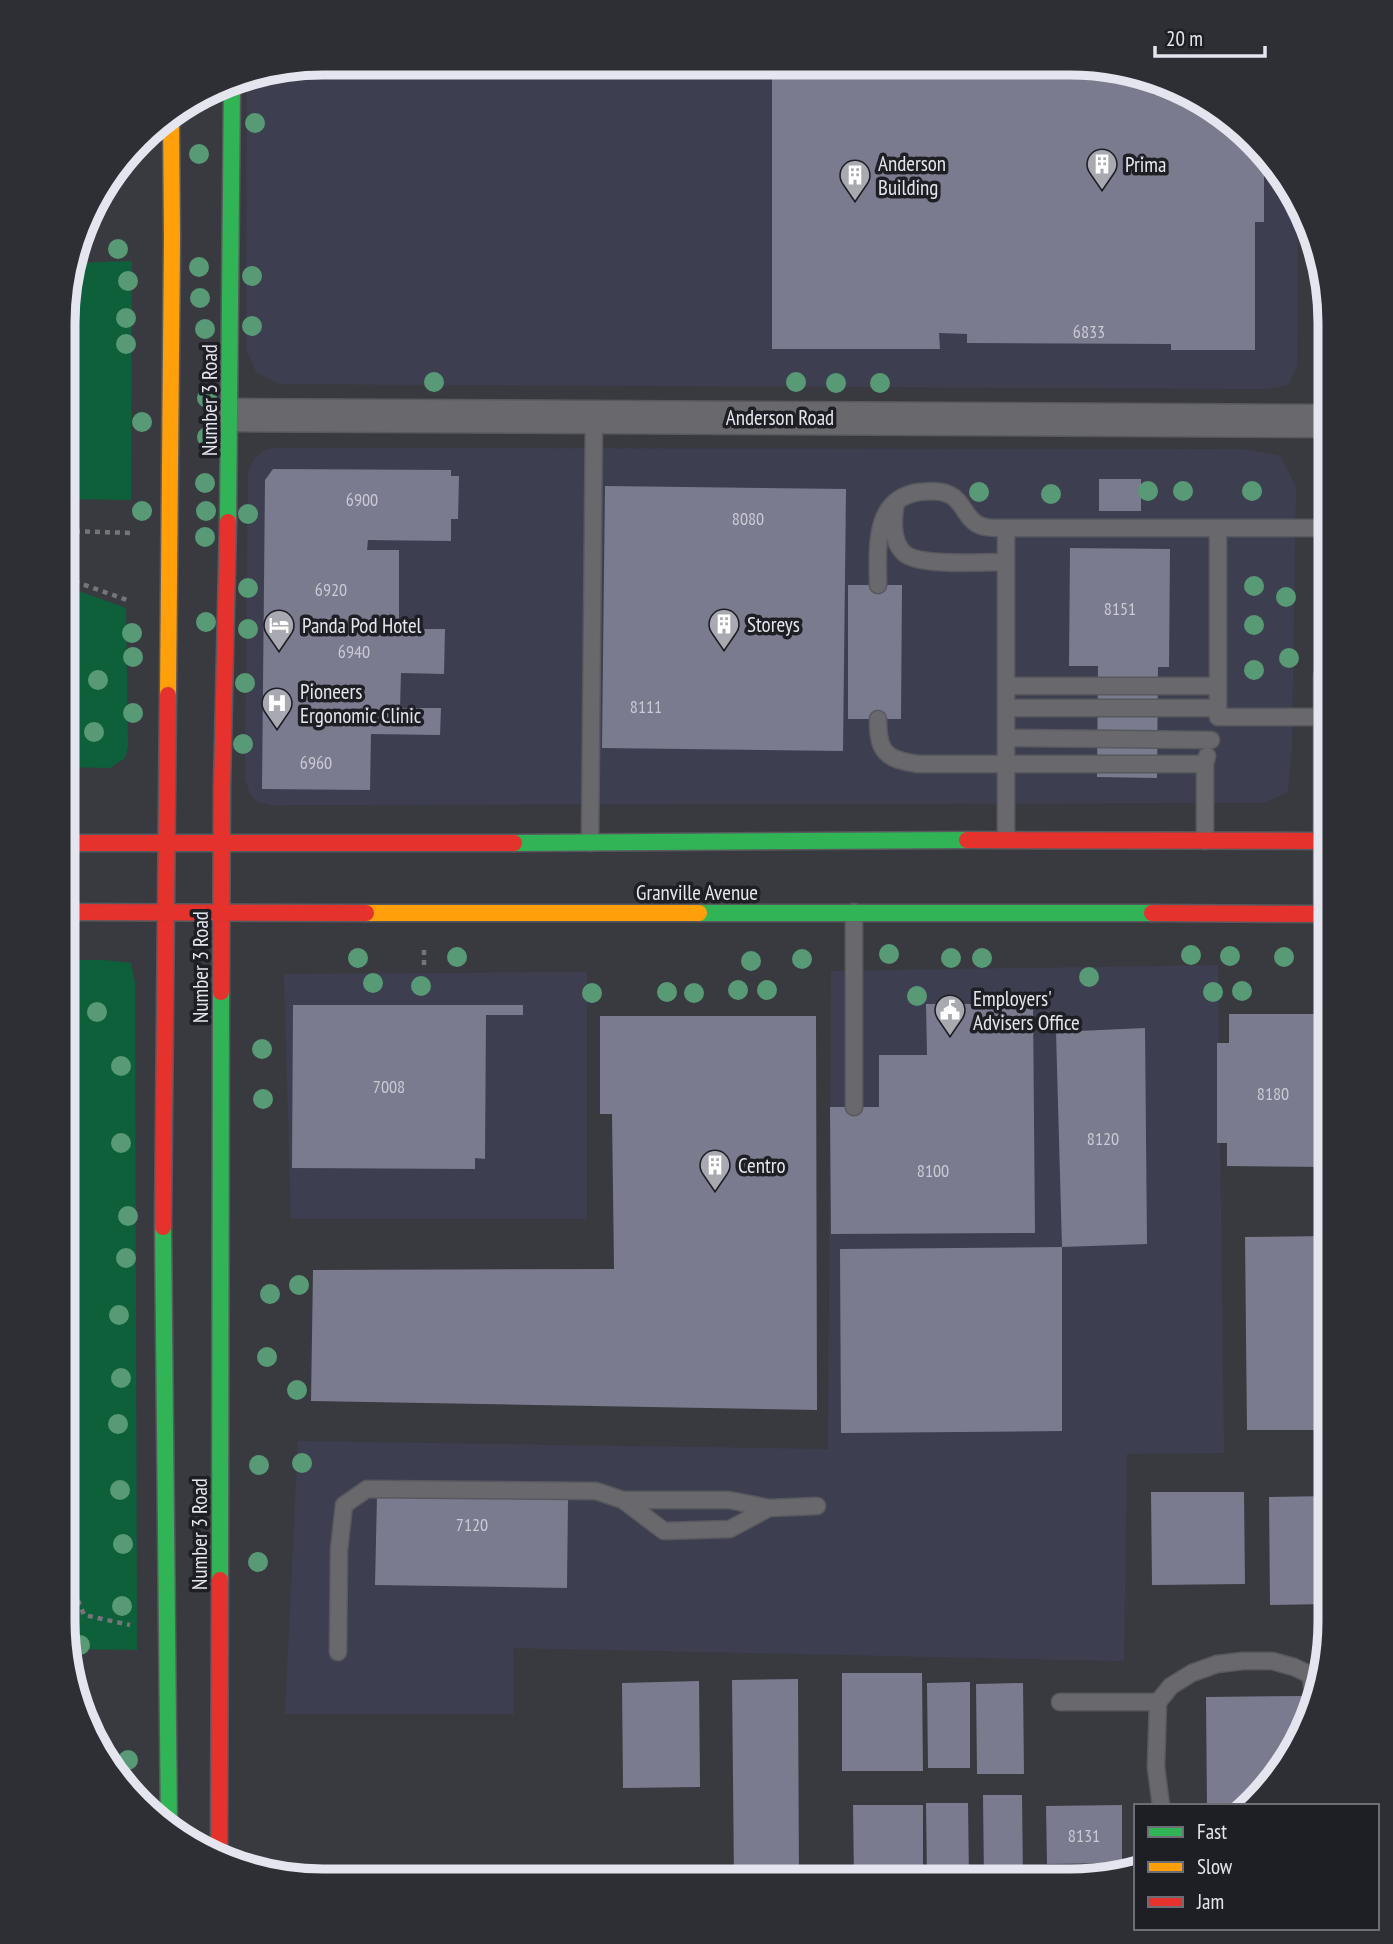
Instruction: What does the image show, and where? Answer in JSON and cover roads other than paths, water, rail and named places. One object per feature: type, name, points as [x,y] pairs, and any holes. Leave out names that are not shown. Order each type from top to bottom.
[{"type":"main road","name":"Number 3 Road","points":[[219,1845],[222,843],[230,415],[232,93]]},
{"type":"main road","name":"Number 3 Road","points":[[169,1814],[163,1270],[171,128]]},
{"type":"main road","points":[[75,843],[1318,841]]},
{"type":"main road","name":"Granville Avenue","points":[[75,912],[1318,914]]},
{"type":"street","name":"Anderson Road","points":[[230,415],[1318,421]]},
{"type":"lane","points":[[590,843],[594,416]]},
{"type":"lane","points":[[878,585],[878,535],[884,516],[896,502],[911,494],[932,491],[950,494],[975,524],[987,528],[1318,528]]},
{"type":"lane","points":[[896,502],[894,525],[897,541],[904,554],[928,562],[1006,562]]},
{"type":"lane","points":[[1006,528],[1006,840]]},
{"type":"lane","points":[[1205,841],[1205,764],[1218,713],[1218,529]]},
{"type":"lane","points":[[1006,686],[1218,687]]},
{"type":"lane","points":[[1006,708],[1318,717]]},
{"type":"lane","points":[[878,719],[881,748],[895,759],[918,764],[1205,764]]},
{"type":"lane","points":[[1006,738],[1211,740]]},
{"type":"lane","points":[[854,912],[854,1107]]},
{"type":"lane","points":[[338,1652],[339,1550],[344,1505],[367,1489],[596,1491],[623,1500],[729,1500],[769,1508],[817,1506]]},
{"type":"lane","points":[[623,1500],[664,1531],[730,1529],[769,1508]]},
{"type":"lane","points":[[1161,1804],[1156,1767],[1158,1702],[1171,1686],[1192,1673],[1217,1664],[1272,1661],[1312,1673]]},
{"type":"lane","points":[[1060,1702],[1158,1702]]},
{"type":"place","name":"Prima","points":[[1102,191]]},
{"type":"place","name":"Anderson Building","points":[[855,202]]},
{"type":"place","name":"Storeys","points":[[724,651]]},
{"type":"place","name":"Panda Pod Hotel","points":[[279,652]]},
{"type":"place","name":"Pioneers Ergonomic Clinic","points":[[277,730]]},
{"type":"place","name":"Employers' Advisers Office","points":[[950,1037]]},
{"type":"place","name":"Centro","points":[[715,1192]]}]
